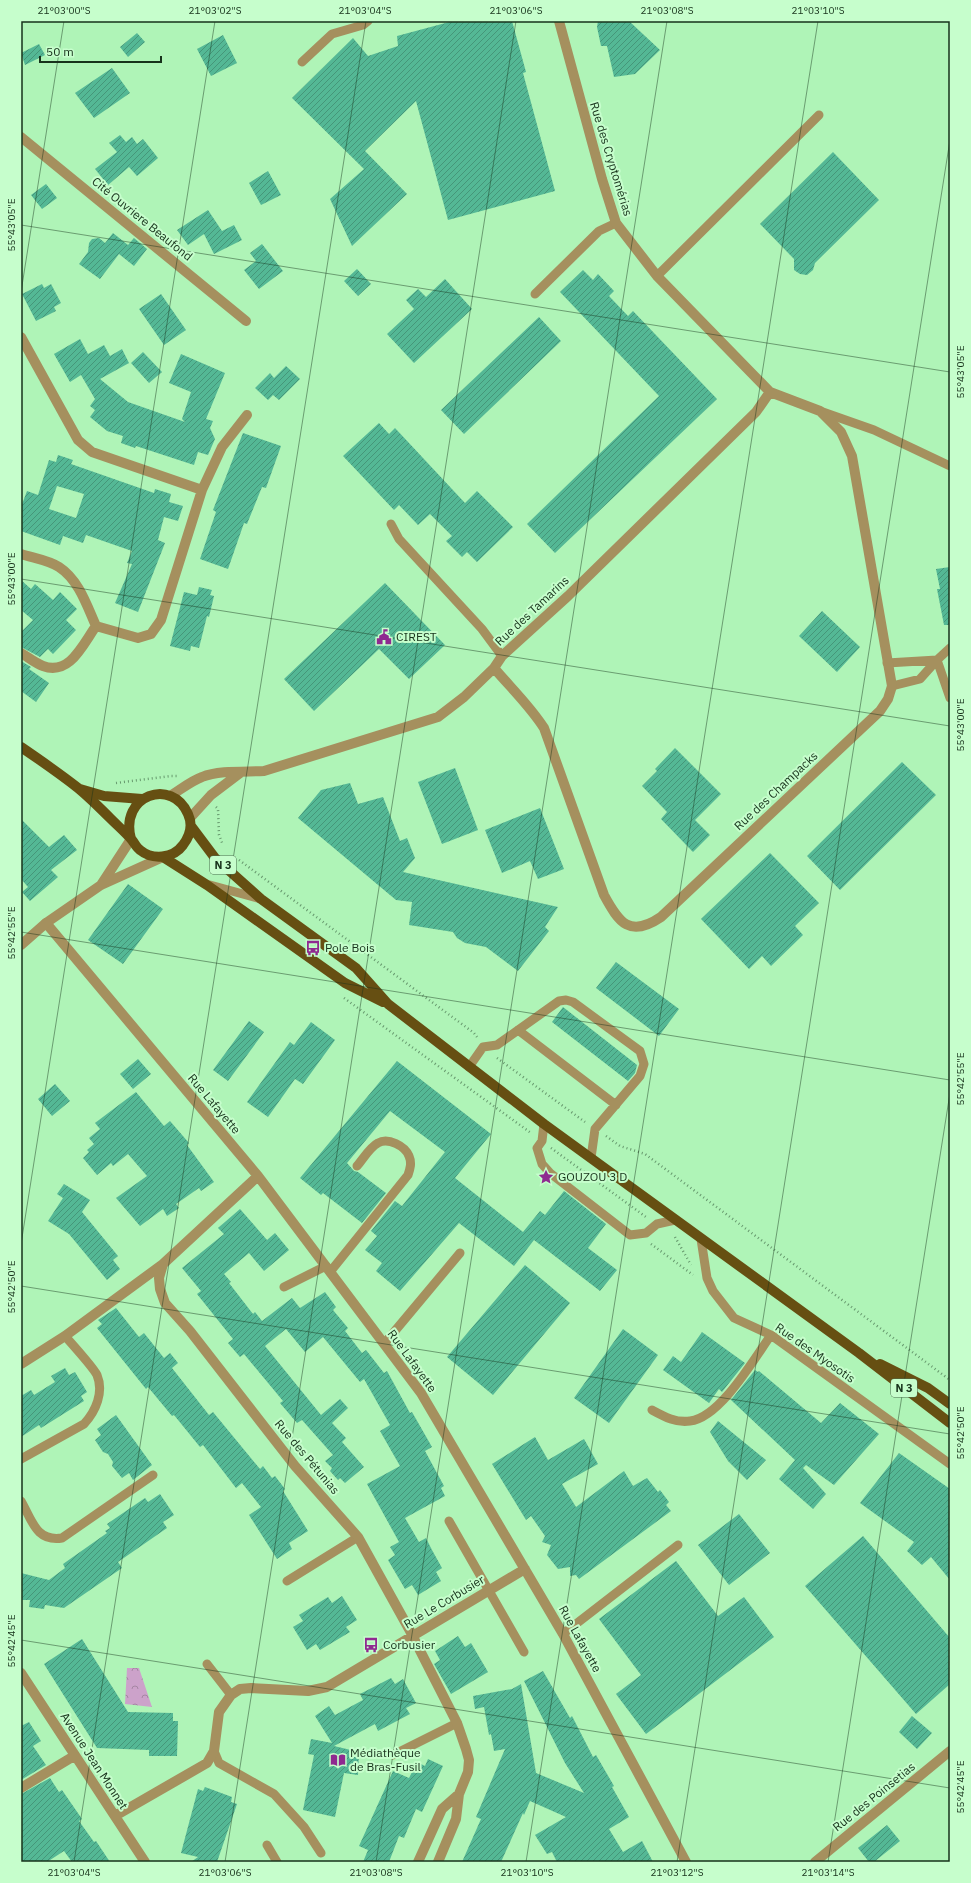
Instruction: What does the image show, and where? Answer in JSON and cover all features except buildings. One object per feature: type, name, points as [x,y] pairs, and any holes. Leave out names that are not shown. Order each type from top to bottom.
[{"type":"main road","points":[[21,747],[78,788],[131,839],[139,849],[150,856],[163,857],[174,854],[182,847],[188,837],[190,822],[186,809],[179,801],[170,796],[156,795],[142,799],[104,796],[78,788]]},
{"type":"main road","points":[[131,839],[128,828],[129,817],[134,807],[142,799]]},
{"type":"main road","name":"N 3","points":[[190,822],[215,858],[261,899],[356,968],[388,1004],[544,1124],[859,1353],[950,1423]]},
{"type":"main road","name":"N 3","points":[[163,857],[206,885],[345,983],[388,1004]]},
{"type":"main road","name":"N 3","points":[[859,1353],[928,1388],[950,1404]]},
{"type":"street","name":"Rue des Cryptomérias","points":[[559,21],[602,178],[616,223],[657,276],[770,392]]},
{"type":"street","name":"Cité Ouvriere Beaufond","points":[[21,137],[246,321]]},
{"type":"street","points":[[21,337],[78,440],[92,452],[202,490]]},
{"type":"street","points":[[770,392],[820,411],[840,432],[852,456],[892,686]]},
{"type":"street","name":"Rue des Tamarins","points":[[170,796],[202,777],[225,772],[240,773],[264,771],[438,717],[464,697],[494,668],[502,656],[568,596],[756,412],[770,392]]},
{"type":"street","points":[[21,554],[59,567],[71,576],[96,626],[138,638],[151,634],[161,620],[202,490],[222,447],[247,415]]},
{"type":"street","points":[[21,653],[43,666],[57,668],[70,663],[96,626]]},
{"type":"street","name":"Rue des Champacks","points":[[494,668],[533,710],[544,728],[604,895],[615,915],[625,924],[636,928],[649,925],[661,917],[874,717],[888,700],[892,686]]},
{"type":"street","points":[[190,822],[211,794],[240,773]]},
{"type":"street","points":[[101,885],[131,839]]},
{"type":"street","points":[[21,945],[46,923],[101,885],[163,857]]},
{"type":"street","name":"Rue Lafayette","points":[[46,923],[258,1176],[421,1393],[563,1634],[686,1862]]},
{"type":"street","points":[[21,1364],[65,1336],[162,1264],[258,1176]]},
{"type":"street","name":"Rue des Pétunias","points":[[162,1264],[159,1278],[160,1289],[165,1303],[190,1331],[295,1466],[358,1537],[413,1636],[457,1723],[469,1760],[468,1772],[459,1794],[456,1819],[438,1862]]},
{"type":"street","name":"Rue Le Corbusier","points":[[231,1695],[240,1689],[251,1688],[308,1691],[327,1687],[526,1569]]},
{"type":"street","name":"Avenue Jean Monnet","points":[[21,1673],[74,1756],[145,1862]]},
{"type":"street","points":[[115,1816],[207,1763],[214,1751],[219,1712],[231,1695]]},
{"type":"street","name":"Rue des Poinsetias","points":[[814,1862],[950,1751]]},
{"type":"street","points":[[21,1788],[74,1756]]},
{"type":"street","name":"Rue des Pétunias","points":[[418,1862],[442,1809],[459,1794]]},
{"type":"lane","points":[[302,62],[332,34],[363,25],[368,21]]},
{"type":"lane","points":[[657,276],[819,115]]},
{"type":"lane","points":[[535,294],[599,231],[616,223]]},
{"type":"lane","points":[[820,411],[874,430],[950,466]]},
{"type":"lane","points":[[391,524],[399,539],[482,629],[502,656]]},
{"type":"lane","points":[[892,686],[920,679],[950,648]]},
{"type":"lane","points":[[887,663],[937,660]]},
{"type":"lane","points":[[937,660],[950,698]]},
{"type":"lane","points":[[206,885],[261,899]]},
{"type":"lane","points":[[470,1067],[483,1047],[497,1045],[559,1001],[566,1000],[573,1002],[640,1051],[644,1064],[640,1076],[595,1129],[591,1158]]},
{"type":"lane","points":[[518,1030],[616,1105]]},
{"type":"lane","points":[[544,1124],[542,1141],[537,1148],[542,1164],[550,1173],[630,1235],[646,1233],[657,1224],[675,1220]]},
{"type":"lane","points":[[284,1287],[328,1269],[408,1175],[411,1166],[409,1155],[396,1143],[387,1141],[378,1143],[357,1166]]},
{"type":"lane","name":"Rue des Myosotis","points":[[701,1239],[707,1278],[712,1291],[734,1318],[772,1335],[950,1464]]},
{"type":"lane","points":[[384,1344],[460,1253]]},
{"type":"lane","points":[[652,1410],[670,1420],[691,1421],[709,1414],[724,1400],[772,1335]]},
{"type":"lane","points":[[21,1459],[84,1424],[92,1415],[97,1405],[99,1391],[97,1375],[65,1336]]},
{"type":"lane","points":[[21,1501],[40,1534],[47,1538],[62,1538],[153,1475]]},
{"type":"lane","points":[[449,1521],[490,1590],[524,1652]]},
{"type":"lane","points":[[286,1581],[358,1537]]},
{"type":"lane","points":[[563,1634],[678,1545]]},
{"type":"lane","points":[[207,1664],[231,1695]]},
{"type":"lane","points":[[393,1755],[457,1723]]},
{"type":"lane","points":[[214,1751],[219,1763],[274,1794],[304,1827],[321,1853]]},
{"type":"lane","points":[[267,1845],[277,1862]]},
{"type":"path","points":[[110,784],[171,776],[182,777]]},
{"type":"path","points":[[215,805],[218,809],[220,835],[224,848]]},
{"type":"path","points":[[233,856],[474,1033]]},
{"type":"path","points":[[338,994],[524,1127]]},
{"type":"path","points":[[494,1055],[620,1146],[645,1154],[950,1380]]},
{"type":"path","points":[[558,1153],[677,1239],[692,1266]]},
{"type":"path","points":[[642,1215],[649,1242],[694,1276]]},
{"type":"green space","points":[[127,1668],[139,1668],[152,1707],[125,1704]]},
{"type":"place","name":"CIREST","points":[[384,637]]},
{"type":"place","name":"Pole Bois","points":[[313,948]]},
{"type":"place","name":"GOUZOU 3 D","points":[[546,1177]]},
{"type":"place","name":"Corbusier","points":[[371,1645]]},
{"type":"place","name":"Médiathèque de Bras-Fusil","points":[[338,1760]]}]
